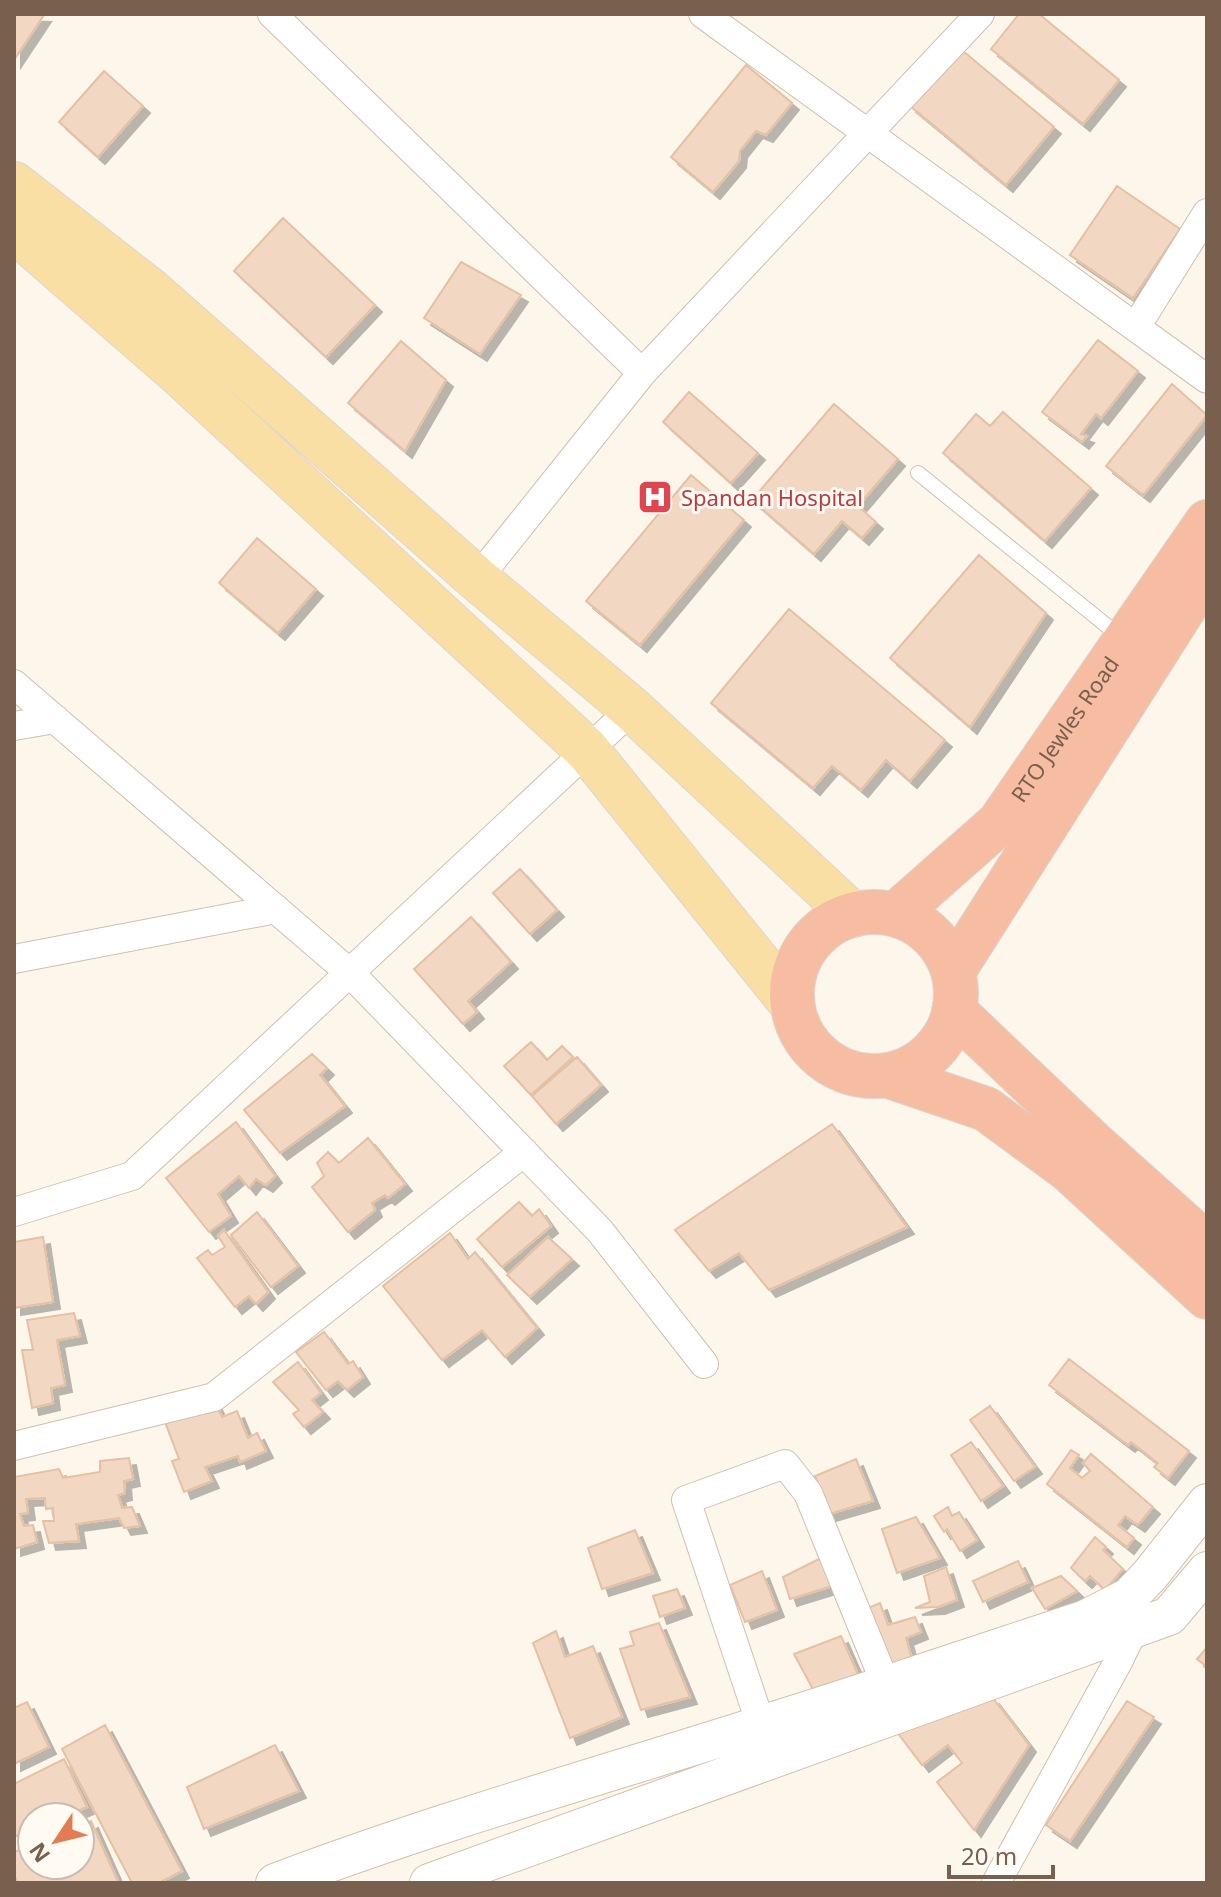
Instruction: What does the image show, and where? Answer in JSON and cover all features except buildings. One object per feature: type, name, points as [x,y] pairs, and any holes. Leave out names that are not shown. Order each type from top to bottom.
[{"type":"highway","name":"RTO Jewles Road","points":[[954,991],[1207,522]]},
{"type":"highway","name":"RTO Jewles Road","points":[[896,914],[999,823],[1139,649],[1207,572]]},
{"type":"highway","points":[[889,1076],[915,1067],[936,1049],[951,1026],[954,991],[941,945],[921,926],[896,914],[868,911],[842,917],[819,931],[802,952],[792,977],[792,1004],[799,1029],[815,1052],[836,1068],[862,1076],[889,1076],[986,1109],[1082,1157]]},
{"type":"highway","points":[[954,991],[1082,1157],[1199,1264]]},
{"type":"main road","points":[[14,184],[151,291],[477,579],[632,709],[853,915]]},
{"type":"main road","points":[[14,230],[183,377],[587,750],[792,1004]]},
{"type":"street","points":[[272,14],[642,373]]},
{"type":"street","points":[[703,14],[1207,379]]},
{"type":"street","points":[[477,579],[642,373],[980,14]]},
{"type":"street","points":[[1136,327],[1207,213]]},
{"type":"street","points":[[14,684],[350,973],[600,1231],[704,1364]]},
{"type":"street","points":[[14,1212],[132,1176],[632,709]]},
{"type":"street","points":[[14,726],[55,719]]},
{"type":"street","points":[[14,959],[276,909]]},
{"type":"street","points":[[14,1446],[214,1397],[524,1152]]},
{"type":"street","points":[[761,1725],[686,1500],[785,1464],[808,1493],[889,1701]]},
{"type":"street","points":[[1002,1881],[1150,1575],[1207,1503]]},
{"type":"street","points":[[429,1883],[889,1701],[1086,1619],[1131,1613],[1169,1616],[1203,1585]]},
{"type":"street","points":[[275,1883],[454,1820],[761,1725],[889,1701]]},
{"type":"street","points":[[454,1820],[470,1869]]},
{"type":"lane","points":[[918,473],[1139,649]]},
{"type":"place","name":"Spandan Hospital","points":[[655,497]]}]
